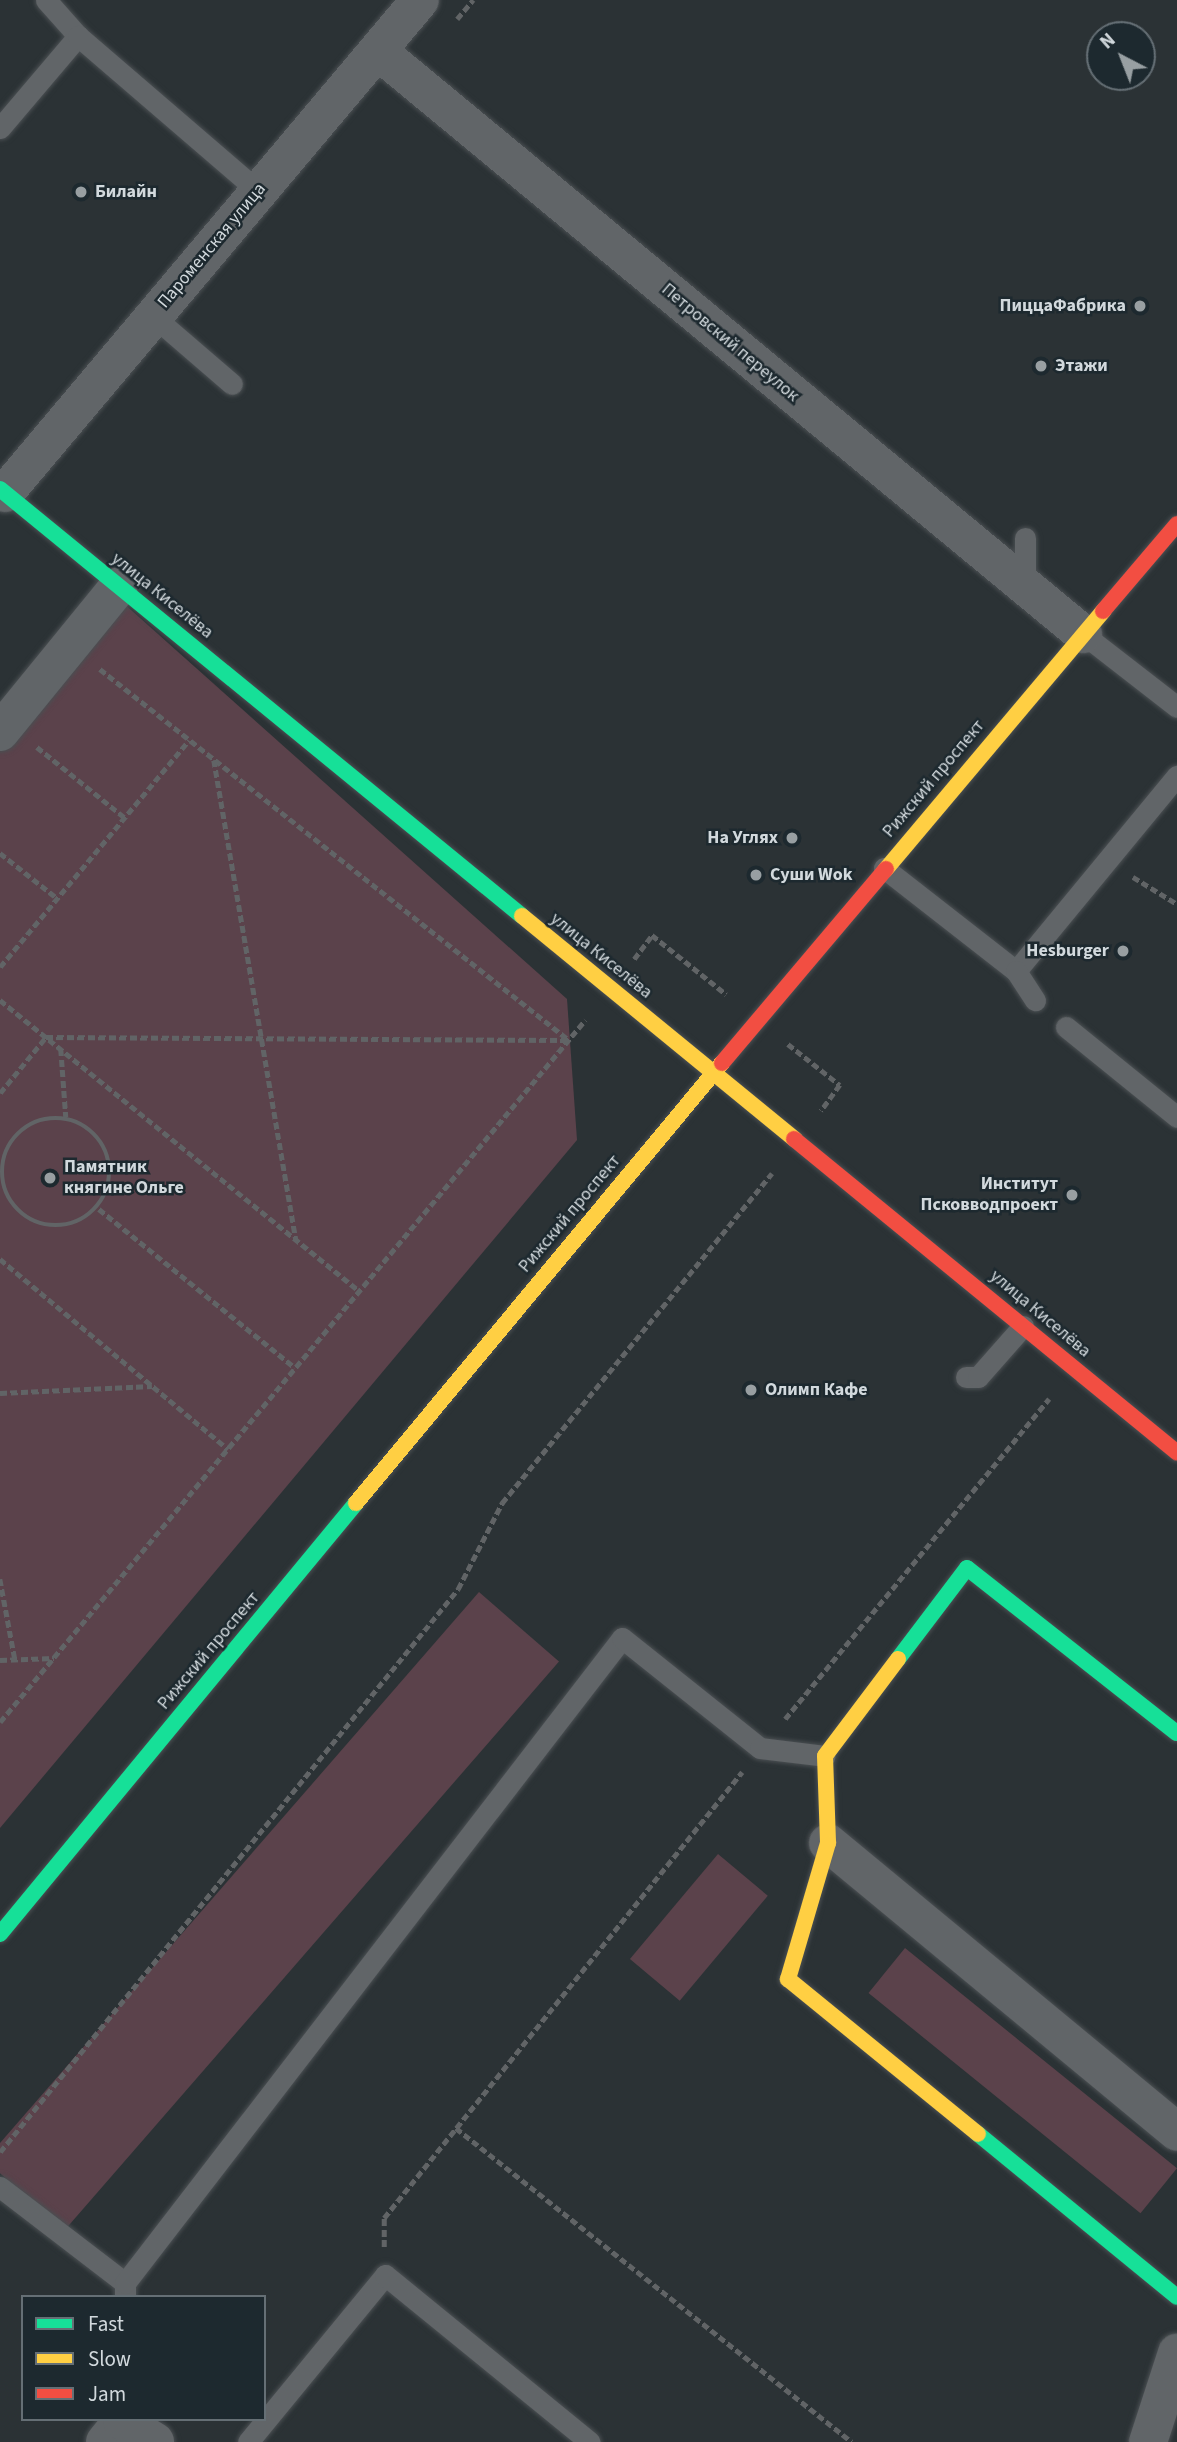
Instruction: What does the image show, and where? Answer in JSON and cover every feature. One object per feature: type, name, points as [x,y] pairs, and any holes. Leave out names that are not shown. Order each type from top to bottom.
[{"type":"street","name":"Пароменская улица","points":[[3,491],[420,0]]},
{"type":"street","name":"Петровский переулок","points":[[378,51],[1025,582],[1083,634]]},
{"type":"street","name":"улица Киселёва","points":[[3,491],[713,1071],[801,1138],[1074,1369],[1177,1452]]},
{"type":"street","name":"Рижский проспект","points":[[0,1934],[713,1071],[1177,524]]},
{"type":"street","points":[[14,736],[119,586]]},
{"type":"street","points":[[1177,1733],[967,1568],[825,1756],[828,1843],[788,1979],[1177,2297]]},
{"type":"street","points":[[828,1843],[1177,2132]]},
{"type":"street","points":[[1148,2442],[1177,2353]]},
{"type":"street","points":[[116,2427],[155,2442]]},
{"type":"lane","points":[[46,0],[78,36],[258,191]]},
{"type":"lane","points":[[0,128],[78,36]]},
{"type":"lane","points":[[153,316],[232,384]]},
{"type":"lane","points":[[1025,538],[1025,582]]},
{"type":"lane","points":[[1083,634],[1177,707]]},
{"type":"lane","points":[[1016,971],[1177,776]]},
{"type":"lane","points":[[884,867],[1016,971],[1035,1000]]},
{"type":"lane","points":[[1066,1027],[1177,1117]]},
{"type":"lane","points":[[966,1377],[978,1377],[1023,1326]]},
{"type":"lane","points":[[0,2187],[125,2290],[622,1637],[760,1748],[825,1756]]},
{"type":"lane","points":[[266,2420],[385,2275],[590,2442]]},
{"type":"lane","points":[[248,2442],[265,2421]]},
{"type":"path","points":[[91,663],[569,1040]]},
{"type":"path","points":[[14,736],[124,817]]},
{"type":"path","points":[[0,967],[189,740]]},
{"type":"path","points":[[214,759],[258,1034],[296,1240]]},
{"type":"path","points":[[0,853],[57,899]]},
{"type":"path","points":[[1110,858],[1177,904]]},
{"type":"path","points":[[0,1000],[359,1291]]},
{"type":"path","points":[[0,1093],[46,1037],[258,1034],[569,1040]]},
{"type":"path","points":[[0,1722],[569,1040]]},
{"type":"path","points":[[61,1049],[66,1117]]},
{"type":"path","points":[[66,1117],[99,1136],[113,1173],[99,1209],[66,1228],[28,1221],[2,1192],[1,1162],[14,1136],[37,1120],[66,1117]]},
{"type":"path","points":[[0,2152],[458,1589],[502,1503],[801,1138]]},
{"type":"path","points":[[99,1209],[295,1368]]},
{"type":"path","points":[[0,1259],[228,1449]]},
{"type":"path","points":[[385,2275],[384,2218],[760,1748],[1074,1369]]},
{"type":"path","points":[[0,1393],[152,1386]]},
{"type":"path","points":[[0,1579],[15,1659]]},
{"type":"path","points":[[0,1660],[54,1658]]},
{"type":"path","points":[[456,2128],[852,2442]]},
{"type":"shaded area","points":[[121,601],[567,999],[577,1140],[0,1828],[0,749]]},
{"type":"shaded area","points":[[479,1592],[559,1662],[65,2230],[0,2173],[0,2143]]},
{"type":"shaded area","points":[[718,1854],[768,1896],[680,2001],[630,1959]]},
{"type":"shaded area","points":[[905,1948],[1177,2168],[1141,2213],[868,1993]]},
{"type":"traffic: fast","points":[[0,489],[522,916]]},
{"type":"traffic: fast","points":[[0,1934],[356,1503]]},
{"type":"traffic: fast","points":[[898,1659],[967,1568],[1177,1733]]},
{"type":"traffic: fast","points":[[978,2134],[1177,2297]]},
{"type":"traffic: slow","points":[[886,869],[1103,611]]},
{"type":"traffic: slow","points":[[522,916],[794,1139]]},
{"type":"traffic: slow","points":[[356,1503],[722,1063]]},
{"type":"traffic: slow","points":[[898,1659],[825,1756],[828,1843],[788,1979],[978,2134]]},
{"type":"traffic: jam","points":[[1103,611],[1177,524]]},
{"type":"traffic: jam","points":[[722,1063],[886,869]]},
{"type":"traffic: jam","points":[[794,1139],[1177,1453]]},
{"type":"place","name":"Билайн","points":[[81,192]]},
{"type":"place","name":"ПиццаФабрика","points":[[1140,306]]},
{"type":"place","name":"Этажи","points":[[1041,366]]},
{"type":"place","name":"На Углях","points":[[792,838]]},
{"type":"place","name":"Суши Wok","points":[[756,875]]},
{"type":"place","name":"Hesburger","points":[[1123,951]]},
{"type":"place","name":"Памятник княгине Ольге","points":[[50,1178]]},
{"type":"place","name":"Институт Псковводпроект","points":[[1072,1195]]},
{"type":"place","name":"Олимп Кафе","points":[[751,1390]]}]
